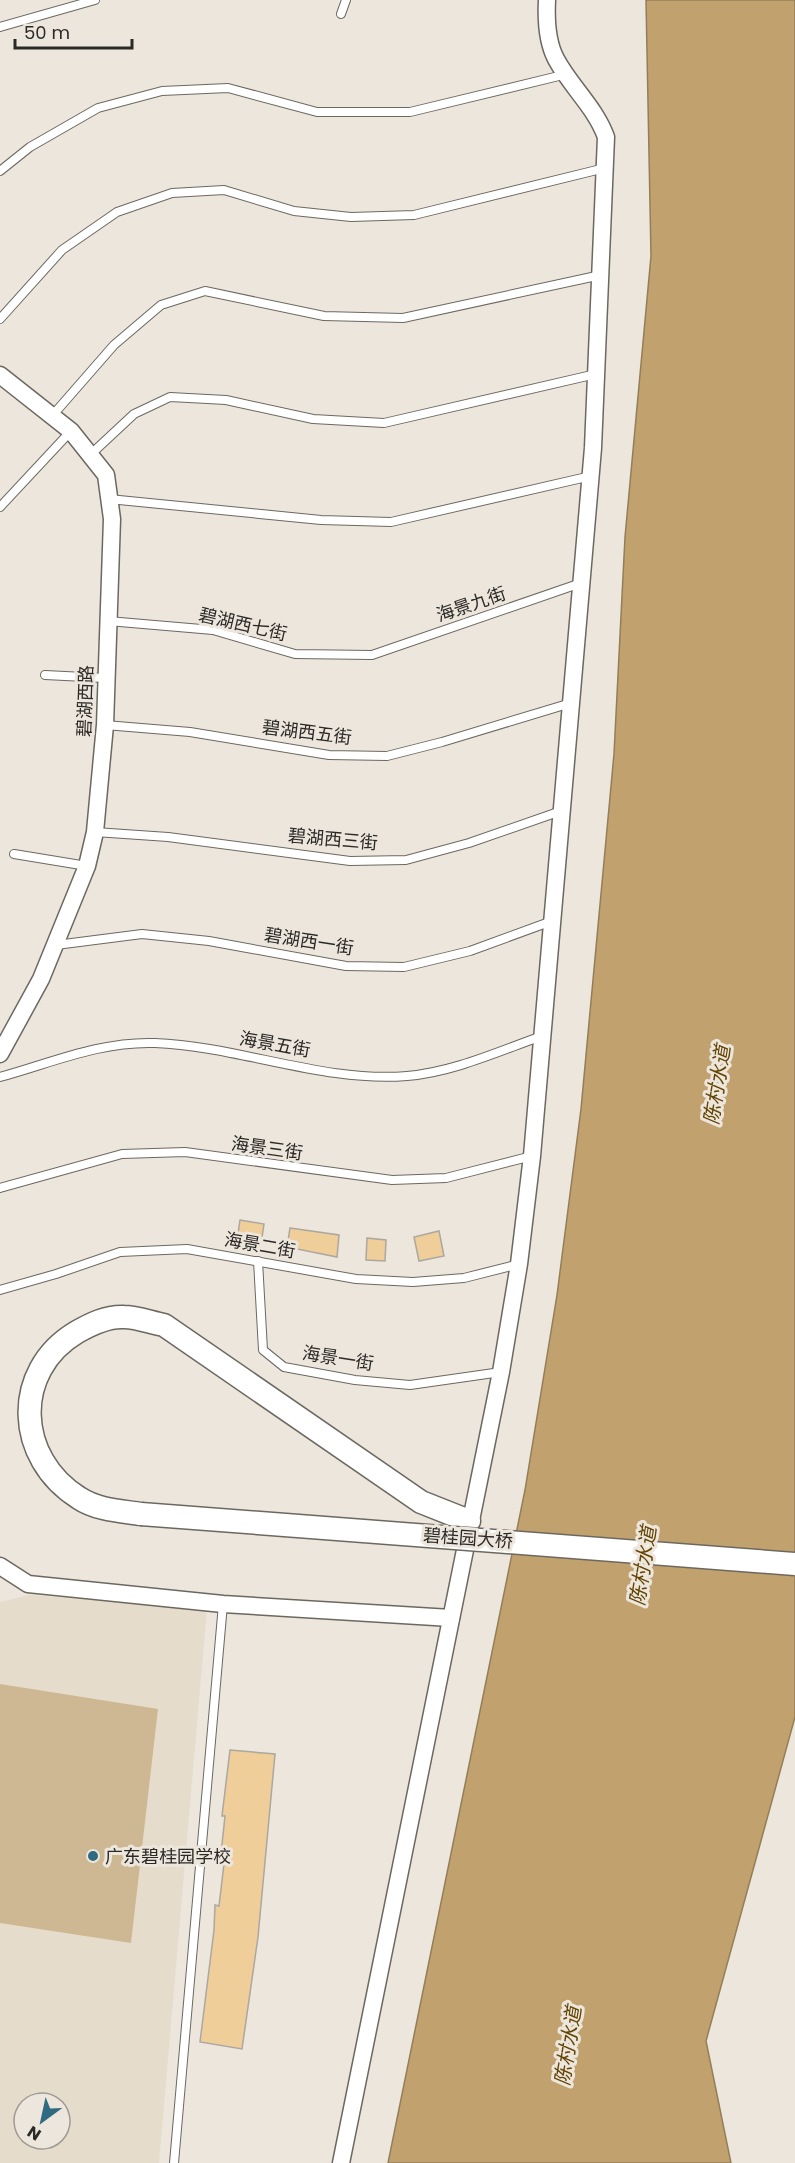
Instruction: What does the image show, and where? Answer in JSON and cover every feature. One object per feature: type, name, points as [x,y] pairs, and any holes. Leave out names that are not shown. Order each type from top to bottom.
[{"type":"main road","points":[[143,1508],[84,1488],[71,1479],[53,1457],[43,1433],[40,1411],[45,1385],[59,1360],[97,1335],[128,1330],[163,1336],[202,1360],[424,1515],[468,1527]]},
{"type":"main road","name":"碧桂园大桥","points":[[143,1508],[795,1554]]},
{"type":"main road","name":"碧桂园大桥","points":[[143,1508],[795,1564]]},
{"type":"street","points":[[341,2163],[501,1372],[519,1264],[532,1156],[591,476],[606,137],[598,117],[556,58],[546,22],[547,0]]},
{"type":"street","name":"碧湖西路","points":[[0,375],[70,431],[106,475],[112,519],[105,725],[95,832],[87,866],[41,979],[0,1054]]},
{"type":"street","points":[[0,1566],[28,1584],[223,1604],[451,1618]]},
{"type":"lane","points":[[0,27],[95,0]]},
{"type":"lane","points":[[341,14],[346,0]]},
{"type":"lane","points":[[0,171],[30,147],[98,108],[162,91],[228,88],[317,112],[410,112],[567,74]]},
{"type":"lane","points":[[0,319],[62,250],[117,212],[172,193],[224,190],[294,211],[351,217],[414,215],[605,168]]},
{"type":"lane","points":[[52,416],[114,345],[161,305],[205,291],[324,316],[403,318],[601,275]]},
{"type":"lane","points":[[90,456],[134,414],[170,397],[226,400],[313,419],[384,423],[596,374]]},
{"type":"lane","points":[[0,507],[70,431]]},
{"type":"lane","points":[[109,499],[321,520],[391,522],[591,476]]},
{"type":"lane","name":"海景九街","points":[[372,655],[581,584]]},
{"type":"lane","name":"碧湖西七街","points":[[108,621],[213,630],[295,654],[372,655]]},
{"type":"lane","points":[[45,675],[105,678]]},
{"type":"lane","name":"碧湖西五街","points":[[105,725],[190,732],[329,755],[387,756],[571,703]]},
{"type":"lane","name":"碧湖西三街","points":[[95,832],[168,837],[350,861],[406,860],[469,843],[561,811]]},
{"type":"lane","points":[[14,854],[87,866]]},
{"type":"lane","name":"碧湖西一街","points":[[55,945],[142,934],[208,940],[346,966],[405,967],[470,951],[552,921]]},
{"type":"lane","name":"海景五街","points":[[0,1077],[88,1050],[154,1043],[353,1074],[407,1076],[465,1064],[542,1036]]},
{"type":"lane","name":"海景三街","points":[[0,1188],[122,1154],[185,1152],[393,1180],[446,1178],[532,1156]]},
{"type":"lane","name":"海景二街","points":[[0,1290],[57,1274],[120,1252],[187,1249],[356,1279],[413,1282],[464,1278],[519,1264]]},
{"type":"lane","name":"海景一街","points":[[258,1261],[263,1350],[284,1366],[355,1380],[410,1385],[501,1372]]},
{"type":"lane","points":[[174,2163],[223,1604]]},
{"type":"shaded area","name":"广东碧桂园学校","points":[[30,1595],[207,1608],[159,2163],[0,2163],[0,1602]]},
{"type":"shaded area","points":[[0,1684],[158,1709],[131,1943],[0,1923]]},
{"type":"water","name":"陈村水道","points":[[646,0],[795,0],[795,1717],[706,2041],[731,2163],[388,2163],[525,1490],[557,1295],[581,1109],[614,754],[625,537],[651,256]]},
{"type":"building","points":[[240,1220],[264,1224],[261,1244],[237,1240]]},
{"type":"building","points":[[290,1228],[339,1235],[337,1257],[287,1247]]},
{"type":"building","points":[[439,1231],[444,1256],[419,1261],[414,1237]]},
{"type":"building","points":[[367,1238],[386,1240],[385,1261],[366,1260]]},
{"type":"building","points":[[230,1750],[275,1754],[258,1937],[242,2049],[200,2042],[215,1905],[219,1906],[225,1855],[221,1854],[225,1816],[222,1816]]},
{"type":"place","name":"广东碧桂园学校","points":[[93,1856]]}]
